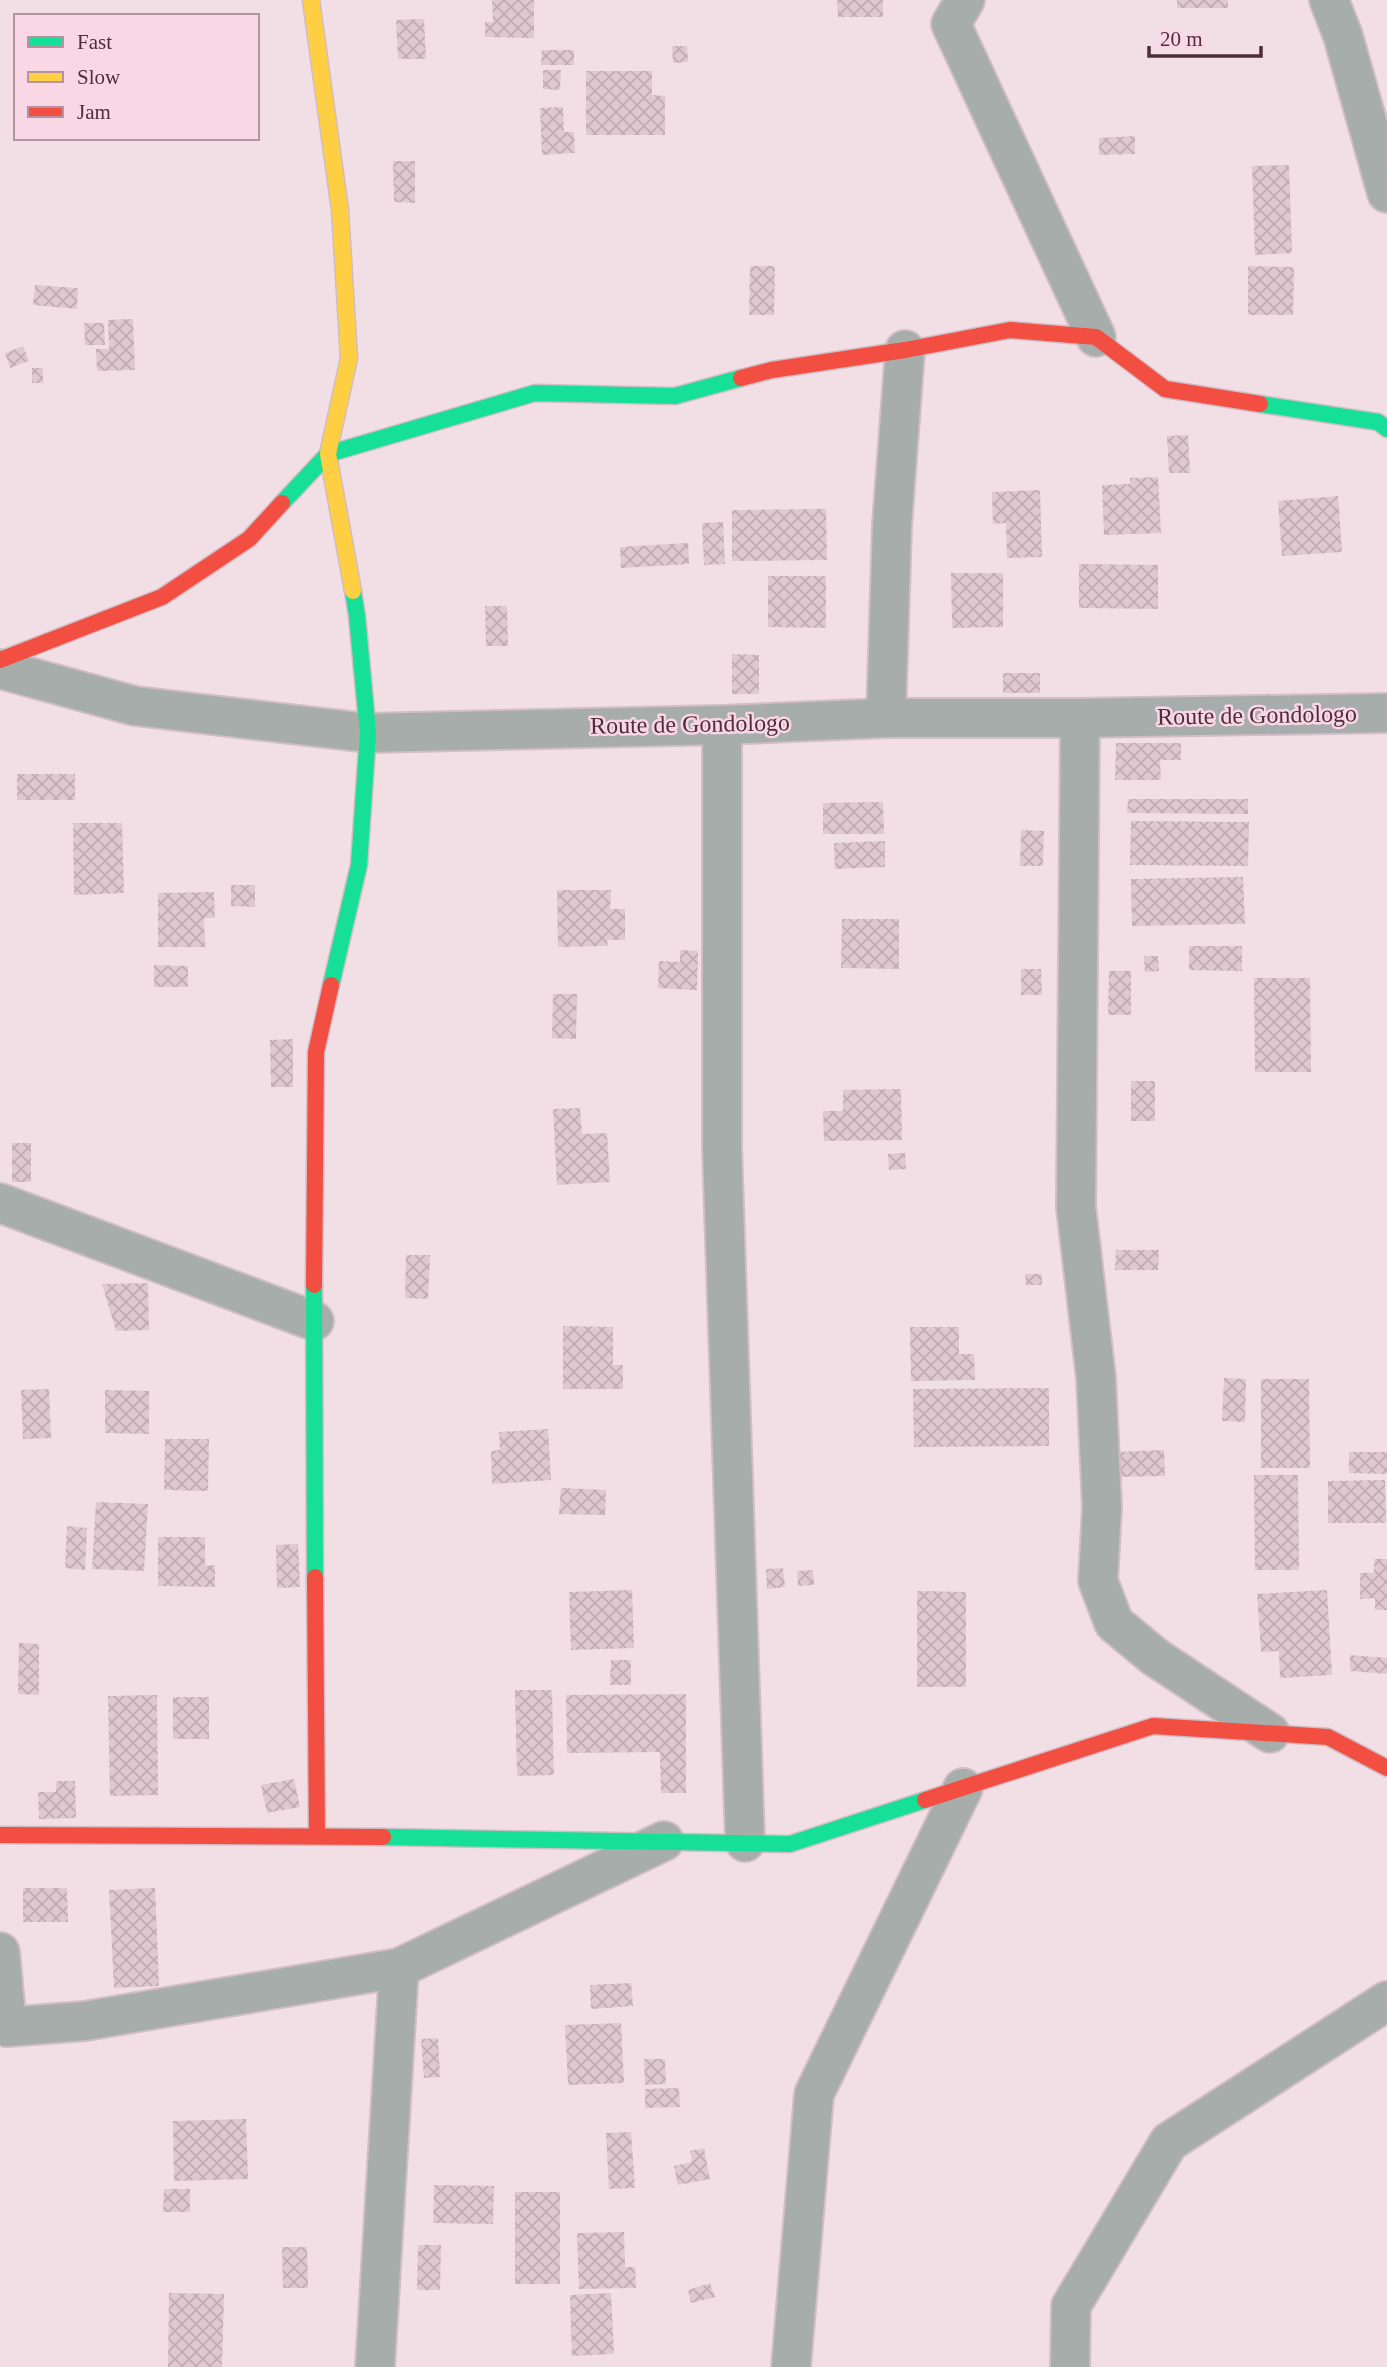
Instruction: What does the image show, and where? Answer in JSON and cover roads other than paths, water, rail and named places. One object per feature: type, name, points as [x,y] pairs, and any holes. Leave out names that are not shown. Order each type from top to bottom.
[{"type":"street","points":[[310,0],[340,210],[349,358],[328,454],[357,616],[368,733],[359,866],[316,1052],[314,1321],[317,1836]]},
{"type":"street","points":[[965,0],[951,24],[1096,337],[1165,390],[1378,422],[1387,429]]},
{"type":"street","points":[[1329,0],[1343,36],[1387,193]]},
{"type":"street","points":[[0,660],[162,597],[249,540],[328,454],[535,393],[676,396],[772,370],[905,350],[1010,330],[1096,337]]},
{"type":"street","points":[[886,718],[892,525],[905,350]]},
{"type":"street","name":"Route de Gondologo","points":[[0,669],[135,706],[368,733],[722,725],[886,718],[1387,713]]},
{"type":"street","points":[[1080,718],[1076,1207],[1096,1378],[1102,1507],[1098,1581],[1114,1623],[1155,1657],[1270,1733]]},
{"type":"street","points":[[722,725],[722,1147],[745,1842]]},
{"type":"street","points":[[0,1203],[314,1321]]},
{"type":"street","points":[[0,1835],[317,1836],[790,1844],[1153,1726],[1328,1737],[1387,1768]]},
{"type":"street","points":[[790,2367],[814,2094],[963,1788]]},
{"type":"street","points":[[0,1952],[4,2023],[85,2021],[399,1968],[664,1841]]},
{"type":"street","points":[[374,2367],[399,1968]]},
{"type":"street","points":[[1070,2367],[1072,2306],[1169,2142],[1387,2001]]}]
